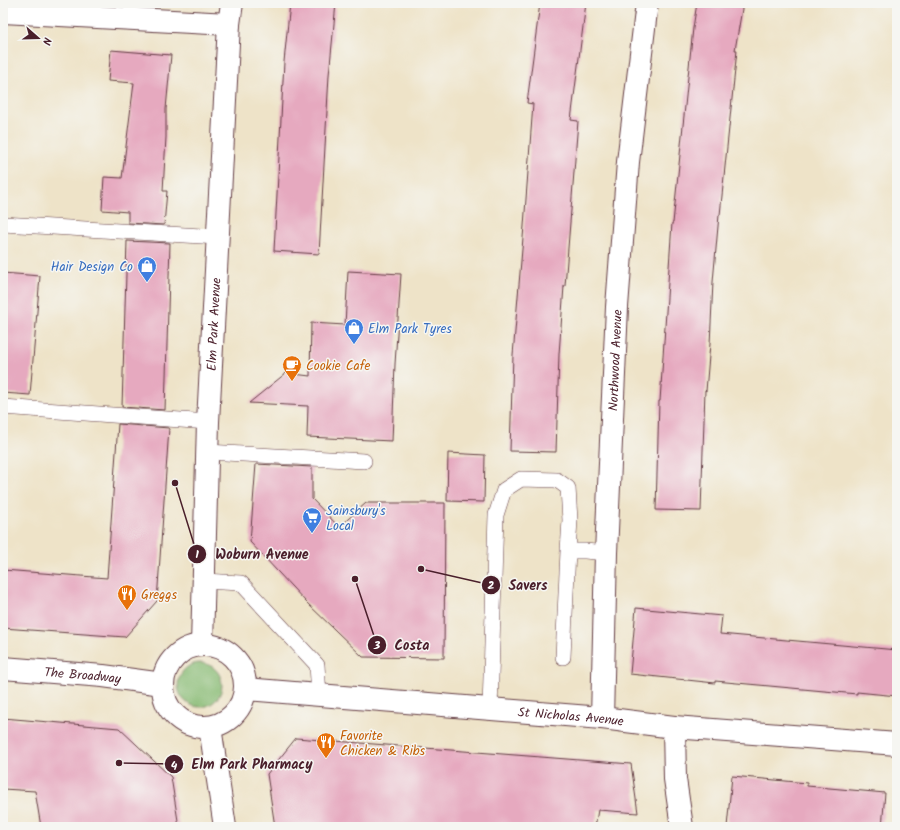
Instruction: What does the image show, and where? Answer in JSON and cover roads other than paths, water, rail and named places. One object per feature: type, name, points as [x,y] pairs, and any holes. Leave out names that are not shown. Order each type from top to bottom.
[{"type":"street","name":"Elm Park Avenue","points":[[202,645],[208,422],[229,24],[232,3]]},
{"type":"street","name":"Northwood Avenue","points":[[602,718],[606,553],[617,307],[628,162],[647,3]]},
{"type":"street","points":[[3,12],[229,24]]},
{"type":"street","points":[[202,645],[218,648],[233,657],[242,672],[245,689],[240,706],[227,720],[210,727],[192,726],[176,717],[165,702],[163,684],[166,669],[175,657],[187,649],[202,645]]},
{"type":"street","name":"The Broadway","points":[[3,668],[102,676],[163,684]]},
{"type":"street","name":"St Nicholas Avenue","points":[[245,689],[602,718],[674,727],[897,744]]},
{"type":"street","points":[[210,727],[226,827]]},
{"type":"street","points":[[674,727],[675,779],[682,827]]},
{"type":"lane","points":[[3,224],[218,237]]},
{"type":"lane","points":[[3,407],[208,422]]},
{"type":"lane","points":[[207,452],[364,461]]},
{"type":"lane","points":[[490,709],[496,514],[504,490],[521,480],[557,480],[568,488],[570,520],[563,657]]},
{"type":"lane","points":[[568,551],[606,553]]},
{"type":"lane","points":[[203,581],[241,583],[317,665],[319,695]]},
{"type":"place","name":"Hair Design Co","points":[[147,283]]},
{"type":"place","name":"Elm Park Tyres","points":[[354,345]]},
{"type":"place","name":"Cookie Cafe","points":[[292,382]]},
{"type":"place","name":"Woburn Avenue","points":[[175,483]]},
{"type":"place","name":"Sainsbury's Local","points":[[312,534]]},
{"type":"place","name":"Savers","points":[[421,569]]},
{"type":"place","name":"Costa","points":[[355,579]]},
{"type":"place","name":"Greggs","points":[[127,611]]},
{"type":"place","name":"Favorite Chicken & Ribs","points":[[326,759]]},
{"type":"place","name":"Elm Park Pharmacy","points":[[119,763]]}]
